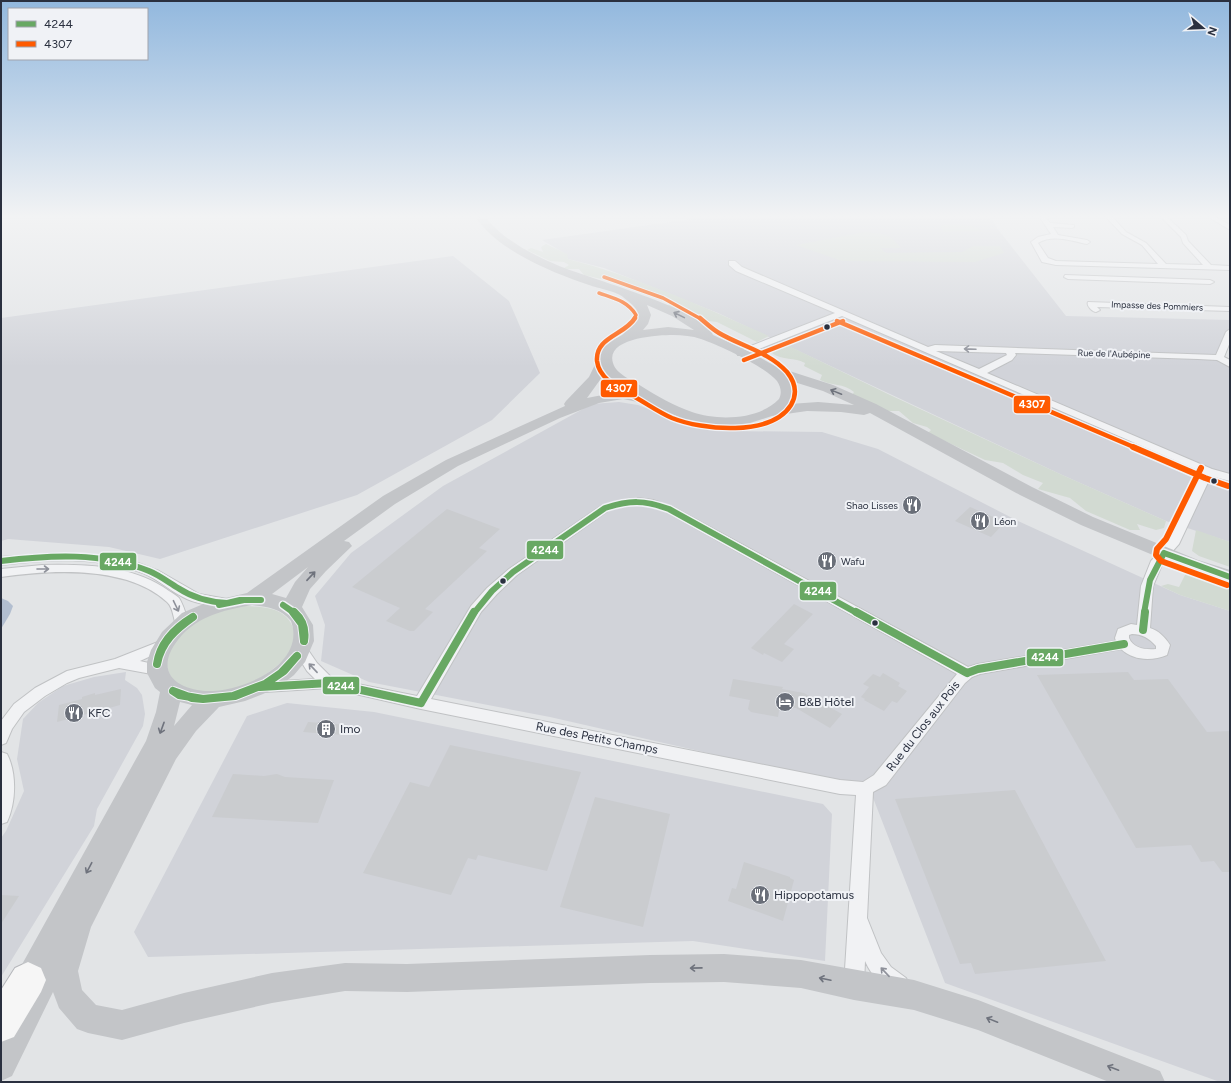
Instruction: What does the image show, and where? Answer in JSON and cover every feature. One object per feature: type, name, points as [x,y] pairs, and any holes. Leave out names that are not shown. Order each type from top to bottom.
[{"type":"highway","points":[[1,1024],[28,980]]},
{"type":"main road","points":[[554,267],[647,301],[685,318],[698,326],[710,338]]},
{"type":"main road","points":[[555,415],[584,393],[599,373],[608,349],[627,337],[642,324],[645,315],[641,305],[618,291]]},
{"type":"main road","points":[[627,337],[647,332],[668,331],[690,333],[710,338],[741,353],[772,370],[786,383],[788,391],[785,401],[770,412]]},
{"type":"main road","points":[[605,359],[609,369],[615,375],[657,401],[686,415],[714,420],[739,420],[770,412],[807,406],[836,406],[864,411],[896,422],[1026,491],[1087,521],[1164,553],[1230,577]]},
{"type":"main road","points":[[772,370],[840,393],[890,417],[896,422]]},
{"type":"main road","points":[[252,599],[389,500],[431,474],[476,454],[555,415],[587,402],[606,397],[623,396],[657,401]]},
{"type":"main road","points":[[291,609],[302,586],[319,567],[359,532],[396,504],[476,454]]},
{"type":"main road","points":[[252,599],[274,602],[291,609],[302,620],[305,634],[301,650],[292,663],[283,672],[260,687],[237,695],[213,699],[189,698],[171,690],[161,681],[156,670],[157,658],[163,645],[182,624],[203,611],[227,603],[252,599]]},
{"type":"main road","points":[[1,1042],[28,980],[157,742],[167,712],[171,690]]},
{"type":"main road","points":[[1,1065],[43,981],[78,924],[167,753],[180,732],[196,714],[213,699]]},
{"type":"main road","points":[[78,924],[64,971],[69,998],[88,1018],[122,1025],[184,1008],[272,988],[346,977],[406,978],[650,969],[724,968],[801,974],[914,995],[978,1014],[1149,1082]]},
{"type":"street","points":[[736,267],[840,314],[1208,471],[1230,478]]},
{"type":"street","points":[[1117,267],[1130,279]]},
{"type":"street","points":[[1142,267],[1230,268]]},
{"type":"street","points":[[1068,277],[1210,282]]},
{"type":"street","name":"Impasse des Pommiers","points":[[1096,310],[1091,304],[1230,309]]},
{"type":"street","points":[[741,353],[840,314]]},
{"type":"street","points":[[1230,332],[1219,358],[1230,364]]},
{"type":"street","name":"Rue de l'Aubépine","points":[[927,351],[935,348],[1219,358]]},
{"type":"street","points":[[979,373],[1009,358],[1012,355],[1009,350]]},
{"type":"street","points":[[1143,630],[1147,586],[1157,561],[1173,544],[1208,471]]},
{"type":"street","points":[[421,703],[476,609],[505,578],[605,508],[619,503],[633,501],[649,502],[668,509],[967,673]]},
{"type":"street","points":[[1,561],[48,558],[89,559],[119,563],[148,570],[166,579],[193,597],[227,603]]},
{"type":"street","points":[[1,573],[36,569],[79,569],[116,574],[140,580],[155,587],[172,599],[177,608],[182,624]]},
{"type":"street","points":[[1131,629],[1143,630],[1155,636],[1163,645],[1162,652],[1153,656],[1134,651],[1124,644],[1122,640],[1123,632],[1131,629]]},
{"type":"street","name":"Rue du Clos aux Pois","points":[[865,789],[880,780],[960,679],[967,673],[978,669],[1091,648],[1124,644]]},
{"type":"street","points":[[1,739],[2,732],[10,718],[23,704],[34,696],[71,676],[95,668],[116,664],[163,645]]},
{"type":"street","points":[[301,650],[312,667],[329,683]]},
{"type":"street","points":[[116,664],[135,665],[156,670]]},
{"type":"street","name":"Rue des Petits Champs","points":[[260,687],[329,683],[421,703],[840,787],[865,789]]},
{"type":"street","points":[[1,758],[6,782],[4,808],[1,817]]},
{"type":"street","points":[[854,985],[865,789]]},
{"type":"street","points":[[858,913],[865,942],[874,962],[894,982],[929,1000]]},
{"type":"shaded area","points":[[376,267],[466,267],[509,301],[540,373],[492,420],[357,495],[160,559],[109,547],[8,539],[1,541],[1,318]]},
{"type":"shaded area","points":[[566,267],[596,267],[695,304],[769,336],[757,342],[717,322],[701,320],[668,306],[670,302],[610,281],[584,275],[579,269],[564,268]]},
{"type":"shaded area","points":[[598,267],[1027,267],[1066,316],[1230,320],[1230,333],[1219,358],[1230,364],[1230,542],[1166,521],[1060,474],[718,313]]},
{"type":"shaded area","points":[[778,344],[787,345],[890,395],[1060,474],[1166,521],[1164,528],[1156,530],[1137,524],[1140,530],[1130,530],[1086,511],[1070,498],[1038,489],[1043,483],[1023,475],[1003,463],[985,460],[928,433],[931,430],[927,427],[913,423],[899,411],[883,411],[852,395],[854,392],[846,387],[820,380],[822,375],[804,366],[805,363],[780,357],[772,353],[772,348]]},
{"type":"shaded area","points":[[619,402],[638,405],[677,420],[728,431],[822,432],[878,449],[1018,521],[1180,595],[1230,611],[1230,1082],[1220,1082],[945,983],[870,790],[550,717],[369,682],[321,661],[325,625],[315,596],[351,553],[443,486],[592,404]]},
{"type":"shaded area","points":[[1196,530],[1230,542],[1230,567],[1199,556],[1192,551]]},
{"type":"shaded area","points":[[1186,573],[1230,587],[1230,611],[1180,595],[1161,586],[1168,584],[1179,587]]},
{"type":"shaded area","points":[[245,606],[275,610],[281,613],[291,623],[295,633],[294,641],[291,649],[281,662],[255,681],[222,692],[206,693],[191,690],[173,680],[168,670],[168,654],[178,637],[186,629],[206,616],[227,608]]},
{"type":"shaded area","points":[[126,672],[125,680],[137,688],[142,695],[145,714],[143,726],[97,809],[94,826],[1,977],[1,838],[6,831],[24,791],[17,759],[23,719],[38,703],[63,686],[94,677]]},
{"type":"shaded area","points":[[287,703],[374,712],[823,804],[832,814],[825,961],[693,941],[148,957],[134,932],[247,716]]},
{"type":"water","points":[[1,598],[8,601],[13,606],[1,629]]},
{"type":"building","name":"Léon","points":[[970,507],[1005,522],[991,537],[955,521]]},
{"type":"building","points":[[447,509],[500,529],[479,548],[487,551],[425,609],[433,612],[414,631],[410,631],[386,621],[400,608],[352,587]]},
{"type":"building","points":[[794,604],[813,614],[784,644],[794,649],[782,662],[764,653],[763,655],[751,648]]},
{"type":"building","points":[[1128,672],[1134,680],[1168,679],[1207,732],[1230,731],[1230,872],[1222,872],[1214,861],[1201,862],[1191,845],[1136,848],[1037,675]]},
{"type":"building","points":[[883,673],[900,683],[898,686],[907,691],[897,703],[892,701],[884,711],[861,697],[869,687],[863,684],[873,674],[880,677]]},
{"type":"building","name":"B&B Hôtel","points":[[733,679],[783,687],[782,689],[804,693],[842,714],[830,728],[796,708],[780,705],[778,717],[751,712],[748,709],[750,700],[729,696]]},
{"type":"building","name":"KFC","points":[[121,689],[120,705],[57,722],[59,705],[82,699],[82,697],[95,693],[95,695]]},
{"type":"building","name":"Imo","points":[[308,722],[348,725],[343,735],[303,732]]},
{"type":"building","points":[[450,745],[581,772],[547,871],[478,855],[476,860],[468,858],[451,895],[363,873],[410,782],[429,787]]},
{"type":"building","points":[[233,774],[264,776],[277,774],[285,777],[334,780],[318,823],[212,817]]},
{"type":"building","points":[[1015,790],[1106,961],[975,974],[971,963],[960,964],[895,799]]},
{"type":"building","points":[[595,797],[670,814],[643,927],[560,907]]},
{"type":"building","name":"Hippopotamus","points":[[744,862],[790,877],[794,880],[783,921],[728,901],[732,888],[736,889]]},
{"type":"building","points":[[1,895],[19,896],[1,924]]},
{"type":"transit line","name":"4307","points":[[599,293],[625,303],[636,315],[627,327],[601,345],[598,352],[597,361],[599,368],[606,379],[655,410],[671,418],[689,423],[719,428],[736,428],[768,423],[780,417],[791,405],[795,393],[794,383],[788,373],[770,358],[717,332],[699,317],[674,303],[604,277]]},
{"type":"transit line","name":"4307","points":[[837,321],[1205,478],[1228,486]]},
{"type":"transit line","name":"4307","points":[[744,360],[843,321]]},
{"type":"transit line","name":"4307","points":[[1201,468],[1166,539],[1157,549],[1156,555],[1161,561],[1227,585]]},
{"type":"transit line","name":"4244","points":[[421,703],[476,609],[492,591],[513,572],[605,508],[621,503],[637,501],[653,503],[669,509],[967,673]]},
{"type":"transit line","name":"4244","points":[[1164,553],[1230,577]]},
{"type":"transit line","name":"4244","points":[[1143,630],[1146,599],[1150,580],[1164,553]]},
{"type":"transit line","name":"4244","points":[[1,561],[38,557],[76,557],[114,561],[149,571],[183,592],[203,600],[227,603]]},
{"type":"transit line","name":"4244","points":[[219,605],[240,600],[261,600]]},
{"type":"transit line","name":"4244","points":[[219,605],[244,600],[261,600]]},
{"type":"transit line","name":"4244","points":[[283,605],[298,615],[304,624],[304,641]]},
{"type":"transit line","name":"4244","points":[[283,605],[293,612],[300,620],[304,634],[304,641]]},
{"type":"transit line","name":"4244","points":[[157,664],[161,649],[169,636],[180,625],[193,617]]},
{"type":"transit line","name":"4244","points":[[157,664],[158,656],[165,643],[175,631],[193,617]]},
{"type":"transit line","name":"4244","points":[[967,673],[978,669],[1124,644]]},
{"type":"transit line","name":"4244","points":[[265,684],[281,673],[297,656]]},
{"type":"transit line","name":"4244","points":[[265,684],[284,671],[297,656]]},
{"type":"transit line","name":"4244","points":[[260,687],[329,683],[421,703]]},
{"type":"transit line","name":"4244","points":[[203,699],[235,696],[265,684]]},
{"type":"transit line","name":"4244","points":[[203,699],[233,696],[265,684]]},
{"type":"transit line","name":"4244","points":[[173,691],[192,698],[203,699]]},
{"type":"transit line","name":"4244","points":[[173,691],[179,695],[203,699]]},
{"type":"place","name":"Shao Lisses","points":[[912,505]]},
{"type":"place","name":"Léon","points":[[980,521]]},
{"type":"place","name":"Wafu","points":[[827,561]]},
{"type":"place","name":"B&B Hôtel","points":[[785,702]]},
{"type":"place","name":"KFC","points":[[74,713]]},
{"type":"place","name":"Imo","points":[[326,729]]},
{"type":"place","name":"Hippopotamus","points":[[760,895]]}]
